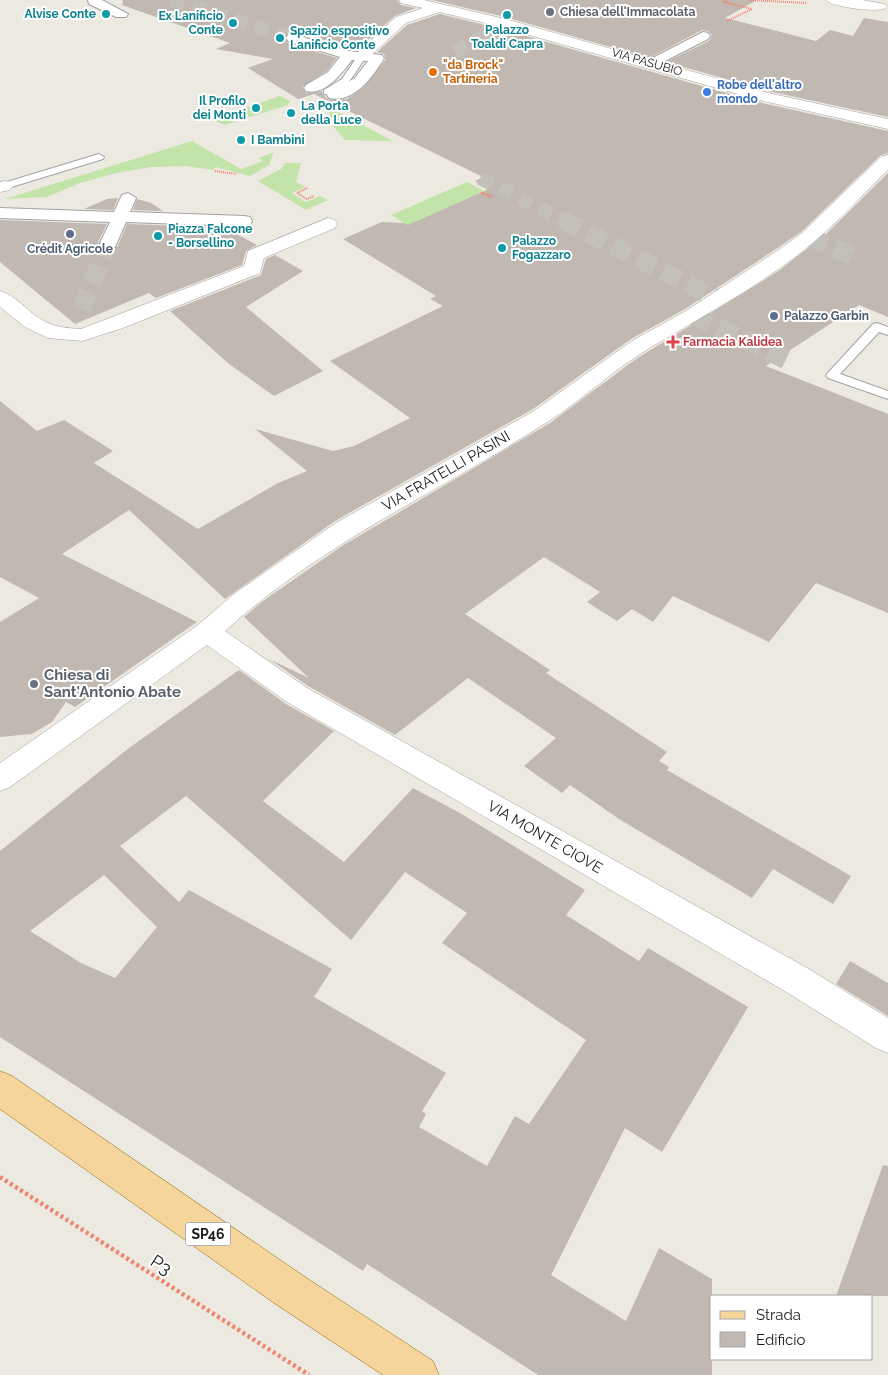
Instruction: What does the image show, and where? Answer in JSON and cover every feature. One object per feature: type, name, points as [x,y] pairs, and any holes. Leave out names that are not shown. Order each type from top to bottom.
[{"type":"main road","name":"SP46","points":[[0,1088],[291,1291],[420,1375]]},
{"type":"street","name":"VIA PASUBIO","points":[[406,0],[505,22],[765,97],[888,124]]},
{"type":"street","points":[[311,88],[333,75],[401,20],[458,0]]},
{"type":"street","points":[[833,0],[884,5]]},
{"type":"street","points":[[863,0],[884,5]]},
{"type":"street","points":[[92,1],[121,14]]},
{"type":"street","points":[[650,63],[703,36]]},
{"type":"street","points":[[293,38],[355,56],[377,58],[369,72],[354,87],[330,94]]},
{"type":"street","name":"VIA FRATELLI PASINI","points":[[0,779],[207,632],[243,600],[345,529],[542,416],[639,345],[692,315],[787,253],[809,237],[888,160]]},
{"type":"street","points":[[109,243],[128,198]]},
{"type":"street","points":[[0,213],[244,220]]},
{"type":"street","points":[[0,297],[39,327],[55,334],[82,335],[116,324],[252,269],[255,255],[328,224]]},
{"type":"street","name":"VIA MONTE CIOVE","points":[[207,632],[297,695],[795,979],[888,1036]]},
{"type":"lane","points":[[2,186],[99,157]]},
{"type":"lane","points":[[888,331],[877,327],[832,375],[888,395]]},
{"type":"path","points":[[703,36],[733,17],[752,9],[724,2],[726,0]]},
{"type":"path","points":[[749,0],[778,3],[812,2]]},
{"type":"path","points":[[216,170],[237,174]]},
{"type":"path","points":[[308,188],[297,193],[307,199],[314,196]]},
{"type":"path","name":"P3","points":[[0,1178],[309,1375]]},
{"type":"green space","points":[[280,96],[290,101],[288,105],[224,125],[212,119]]},
{"type":"green space","points":[[328,107],[393,141],[345,140],[332,125]]},
{"type":"green space","points":[[192,141],[241,169],[263,161],[259,158],[274,152],[269,165],[250,176],[216,167],[213,170],[186,166],[151,167],[116,173],[80,183],[47,197],[5,199]]},
{"type":"green space","points":[[285,163],[301,163],[296,182],[305,187],[292,193],[306,202],[320,196],[328,200],[306,210],[258,181],[281,169]]},
{"type":"green space","points":[[467,182],[484,191],[473,196],[483,202],[417,231],[391,215]]},
{"type":"building","points":[[123,0],[397,0],[401,5],[416,8],[395,16],[357,50],[294,32],[286,34],[284,39],[287,43],[337,58],[327,71],[302,87],[306,93],[322,91],[323,95],[329,100],[347,99],[363,88],[386,59],[384,54],[377,52],[407,25],[440,14],[501,29],[758,102],[888,131],[888,153],[881,155],[801,232],[779,247],[685,309],[631,339],[533,409],[335,521],[225,599],[129,510],[62,554],[197,622],[75,707],[66,702],[52,722],[32,734],[0,737],[0,622],[39,598],[0,577],[0,401],[37,431],[64,420],[113,451],[94,463],[198,529],[278,483],[307,471],[255,429],[333,451],[354,446],[410,418],[330,361],[443,306],[430,299],[436,296],[343,239],[382,222],[404,223],[408,225],[489,189],[475,181],[483,177],[314,94],[298,99],[248,68],[273,59],[216,49],[230,43],[122,5]]},
{"type":"building","points":[[432,0],[757,0],[725,18],[816,41],[830,30],[853,36],[864,18],[888,22],[888,117],[768,91],[666,62],[709,41],[712,35],[708,31],[702,30],[649,58],[505,17]]},
{"type":"building","points":[[888,173],[888,317],[859,305],[766,366],[888,414],[888,613],[816,583],[769,642],[673,596],[653,622],[632,609],[617,621],[587,602],[600,592],[544,557],[465,614],[550,670],[546,673],[667,752],[659,761],[669,767],[667,770],[851,876],[833,904],[773,869],[752,898],[619,819],[570,785],[562,793],[524,766],[556,738],[468,678],[395,735],[308,686],[269,659],[309,678],[244,617],[263,601],[342,546],[550,423],[636,359],[777,272],[826,234]]},
{"type":"building","points":[[118,198],[113,210],[84,209],[107,199]]},
{"type":"building","points":[[137,199],[151,203],[163,211],[133,210]]},
{"type":"building","points":[[0,220],[107,224],[98,242],[103,249],[117,248],[127,224],[241,228],[238,235],[257,245],[246,251],[242,265],[156,298],[149,293],[75,324],[0,262]]},
{"type":"building","points":[[275,255],[303,271],[246,307],[323,371],[274,396],[229,364],[170,311],[261,275],[266,259]]},
{"type":"building","points":[[239,670],[286,704],[334,731],[263,801],[344,862],[413,788],[460,813],[585,890],[566,915],[639,961],[648,948],[748,1007],[662,1152],[625,1128],[551,1275],[626,1321],[659,1248],[712,1279],[712,1295],[710,1295],[710,1360],[712,1360],[712,1375],[538,1375],[367,1264],[363,1271],[0,1037],[0,851],[129,748]],"holes":[[[186,796],[351,940],[405,872],[467,913],[442,943],[586,1040],[529,1124],[515,1116],[487,1166],[419,1127],[426,1114],[422,1111],[446,1073],[314,997],[332,969],[189,890],[179,902],[120,846]],[[104,875],[157,927],[115,978],[81,963],[30,931]]]},
{"type":"building","points":[[850,961],[888,983],[888,1016],[836,984]]},
{"type":"building","points":[[883,1165],[888,1166],[888,1296],[836,1295]]},
{"type":"tunnel","points":[[171,0],[293,38]]},
{"type":"tunnel","points":[[455,52],[505,23]]},
{"type":"tunnel","points":[[480,178],[565,221]]},
{"type":"tunnel","points":[[563,220],[717,299]]},
{"type":"tunnel","points":[[809,237],[855,257]]},
{"type":"tunnel","points":[[81,309],[109,243]]},
{"type":"tunnel","points":[[693,315],[793,363]]},
{"type":"place","name":"Chiesa dell'Immacolata","points":[[550,12]]},
{"type":"place","name":"Alvise Conte","points":[[106,14]]},
{"type":"place","name":"Palazzo Toaldi Capra","points":[[507,15]]},
{"type":"place","name":"Ex Lanificio Conte","points":[[233,23]]},
{"type":"place","name":"Spazio espositivo Lanificio Conte","points":[[280,38]]},
{"type":"place","name":"\"da Brock\" Tartineria","points":[[433,72]]},
{"type":"place","name":"Robe dell'altro mondo","points":[[707,92]]},
{"type":"place","name":"Il Profilo dei Monti","points":[[256,108]]},
{"type":"place","name":"La Porta della Luce","points":[[291,113]]},
{"type":"place","name":"I Bambini","points":[[241,140]]},
{"type":"place","name":"Crédit Agricole","points":[[70,234]]},
{"type":"place","name":"Piazza Falcone - Borsellino","points":[[158,236]]},
{"type":"place","name":"Palazzo Fogazzaro","points":[[502,248]]},
{"type":"place","name":"Palazzo Garbin","points":[[774,316]]},
{"type":"place","name":"Farmacia Kalidea","points":[[673,342]]},
{"type":"place","name":"Chiesa di Sant'Antonio Abate","points":[[34,684]]}]
